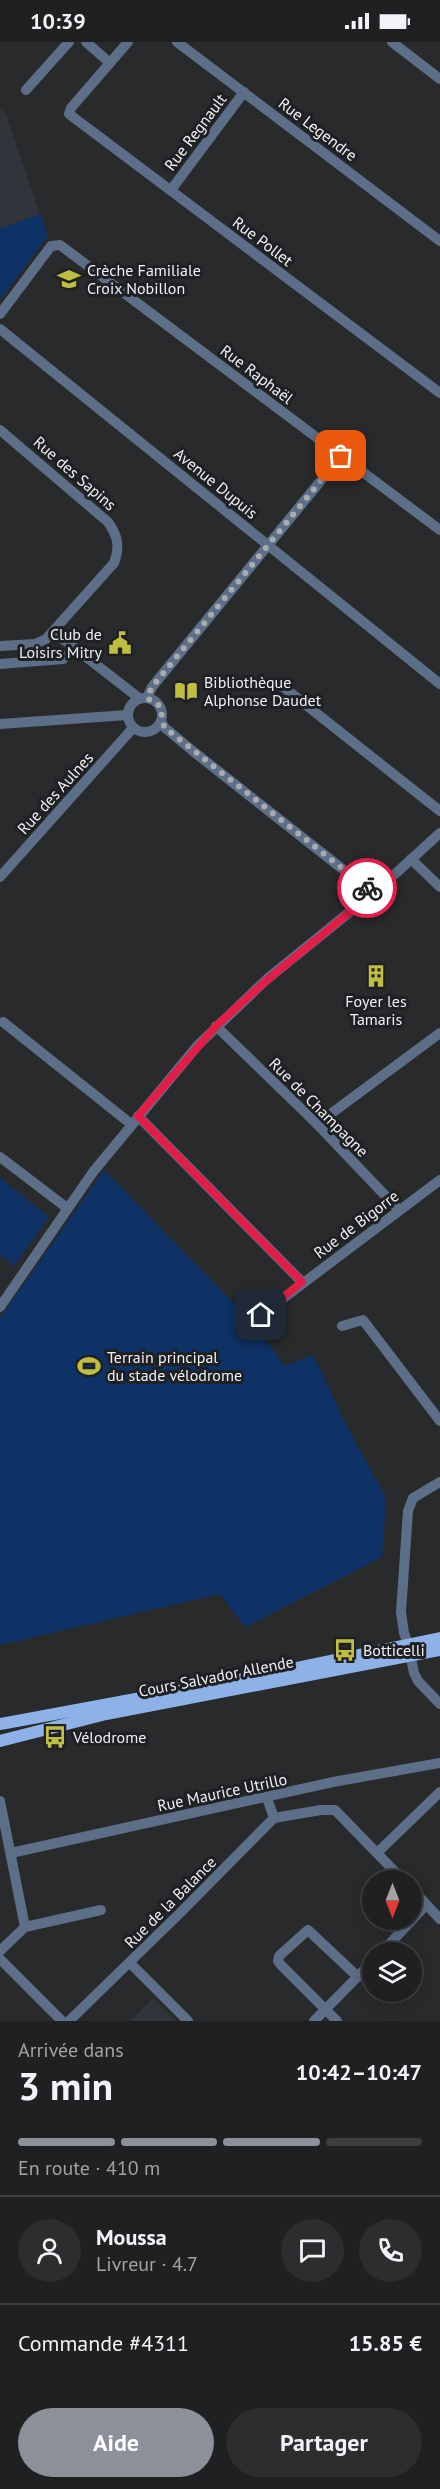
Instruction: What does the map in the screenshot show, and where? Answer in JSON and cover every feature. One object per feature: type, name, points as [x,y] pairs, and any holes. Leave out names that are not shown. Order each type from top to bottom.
[{"type":"main road","name":"Cours Salvador Allende","points":[[0,1741],[106,1714],[410,1650],[440,1638]]},
{"type":"main road","name":"Cours Salvador Allende","points":[[0,1724],[410,1650],[440,1650]]},
{"type":"street","points":[[26,90],[69,42]]},
{"type":"street","points":[[86,42],[110,63],[128,42]]},
{"type":"street","name":"Rue Legendre","points":[[177,42],[440,241]]},
{"type":"street","points":[[392,42],[440,79]]},
{"type":"street","name":"Rue Pollet","points":[[110,63],[68,112],[440,393]]},
{"type":"street","name":"Rue Regnault","points":[[171,190],[244,92]]},
{"type":"street","name":"Rue Raphaël","points":[[0,314],[55,244],[64,248],[440,530]]},
{"type":"street","name":"Avenue Dupuis","points":[[0,329],[440,684]]},
{"type":"street","name":"Rue des Sapins","points":[[0,430],[108,522],[117,537],[118,548],[114,563],[54,632]]},
{"type":"street","points":[[161,721],[154,730],[144,732],[133,728],[127,715],[131,705],[143,698],[341,456]]},
{"type":"street","points":[[0,646],[35,644],[54,632],[143,698],[160,706],[161,721],[164,727],[373,893]]},
{"type":"street","points":[[0,664],[63,659],[75,648]]},
{"type":"street","points":[[277,682],[440,811]]},
{"type":"street","points":[[0,724],[127,715]]},
{"type":"street","name":"Rue des Aulnes","points":[[0,877],[133,728]]},
{"type":"street","points":[[0,1307],[67,1208],[135,1120],[216,1026],[267,980],[373,893],[440,832]]},
{"type":"street","points":[[411,859],[440,887]]},
{"type":"street","points":[[3,1022],[135,1120],[302,1282]]},
{"type":"street","name":"Rue de Champagne","points":[[216,1026],[317,1124],[399,1210]]},
{"type":"street","points":[[317,1124],[440,1032]]},
{"type":"street","points":[[0,1157],[67,1208]]},
{"type":"street","name":"Rue de Bigorre","points":[[261,1315],[440,1180]]},
{"type":"street","points":[[342,1326],[363,1320],[440,1421]]},
{"type":"street","points":[[440,1482],[413,1498],[408,1511],[401,1612],[414,1673],[418,1681],[440,1704]]},
{"type":"street","name":"Rue Maurice Utrillo","points":[[11,1853],[333,1782],[440,1763]]},
{"type":"street","points":[[378,1852],[440,1792]]},
{"type":"street","points":[[267,1798],[274,1818],[321,1810],[336,1810],[394,1870]]},
{"type":"street","points":[[0,1801],[25,1927]]},
{"type":"street","name":"Rue de la Balance","points":[[188,2021],[130,1963],[274,1818]]},
{"type":"street","points":[[422,1900],[440,1919]]},
{"type":"street","points":[[391,1942],[426,1905]]},
{"type":"street","points":[[0,1951],[25,1927],[101,1910]]},
{"type":"street","points":[[337,2021],[278,1961],[279,1956],[302,1933],[310,1931],[358,1977]]},
{"type":"street","points":[[0,1959],[62,2021]]},
{"type":"street","points":[[69,2021],[130,1963]]},
{"type":"street","points":[[314,2021],[362,1973]]},
{"type":"shaded area","points":[[0,109],[6,114],[40,214],[0,229]]},
{"type":"shaded area","points":[[40,214],[48,236],[0,300],[0,229]]},
{"type":"shaded area","points":[[104,1170],[252,1322],[285,1366],[313,1355],[347,1426],[386,1498],[382,1557],[245,1627],[220,1594],[0,1645],[0,1318]]},
{"type":"shaded area","points":[[0,1178],[49,1217],[14,1266],[0,1255]]},
{"type":"shaded area","points":[[153,1998],[177,2021],[130,2021]]},
{"type":"way so far","points":[[341,456],[152,687],[147,698],[160,706],[161,721],[164,727],[367,888]]},
{"type":"place","name":"Crèche Familiale Croix Nobillon","points":[[69,279]]},
{"type":"place","name":"Club de Loisirs Mitry","points":[[120,643]]},
{"type":"place","name":"Bibliothèque Alphonse Daudet","points":[[186,691]]},
{"type":"place","name":"Foyer les Tamaris","points":[[376,976]]},
{"type":"place","name":"Terrain principal du stade vélodrome","points":[[89,1366]]},
{"type":"place","name":"Botticelli","points":[[345,1650]]},
{"type":"place","name":"Vélodrome","points":[[55,1737]]},
{"type":"route","points":[[261,1315],[302,1282],[138,1116],[216,1026],[267,980],[373,893],[367,888]]}]
